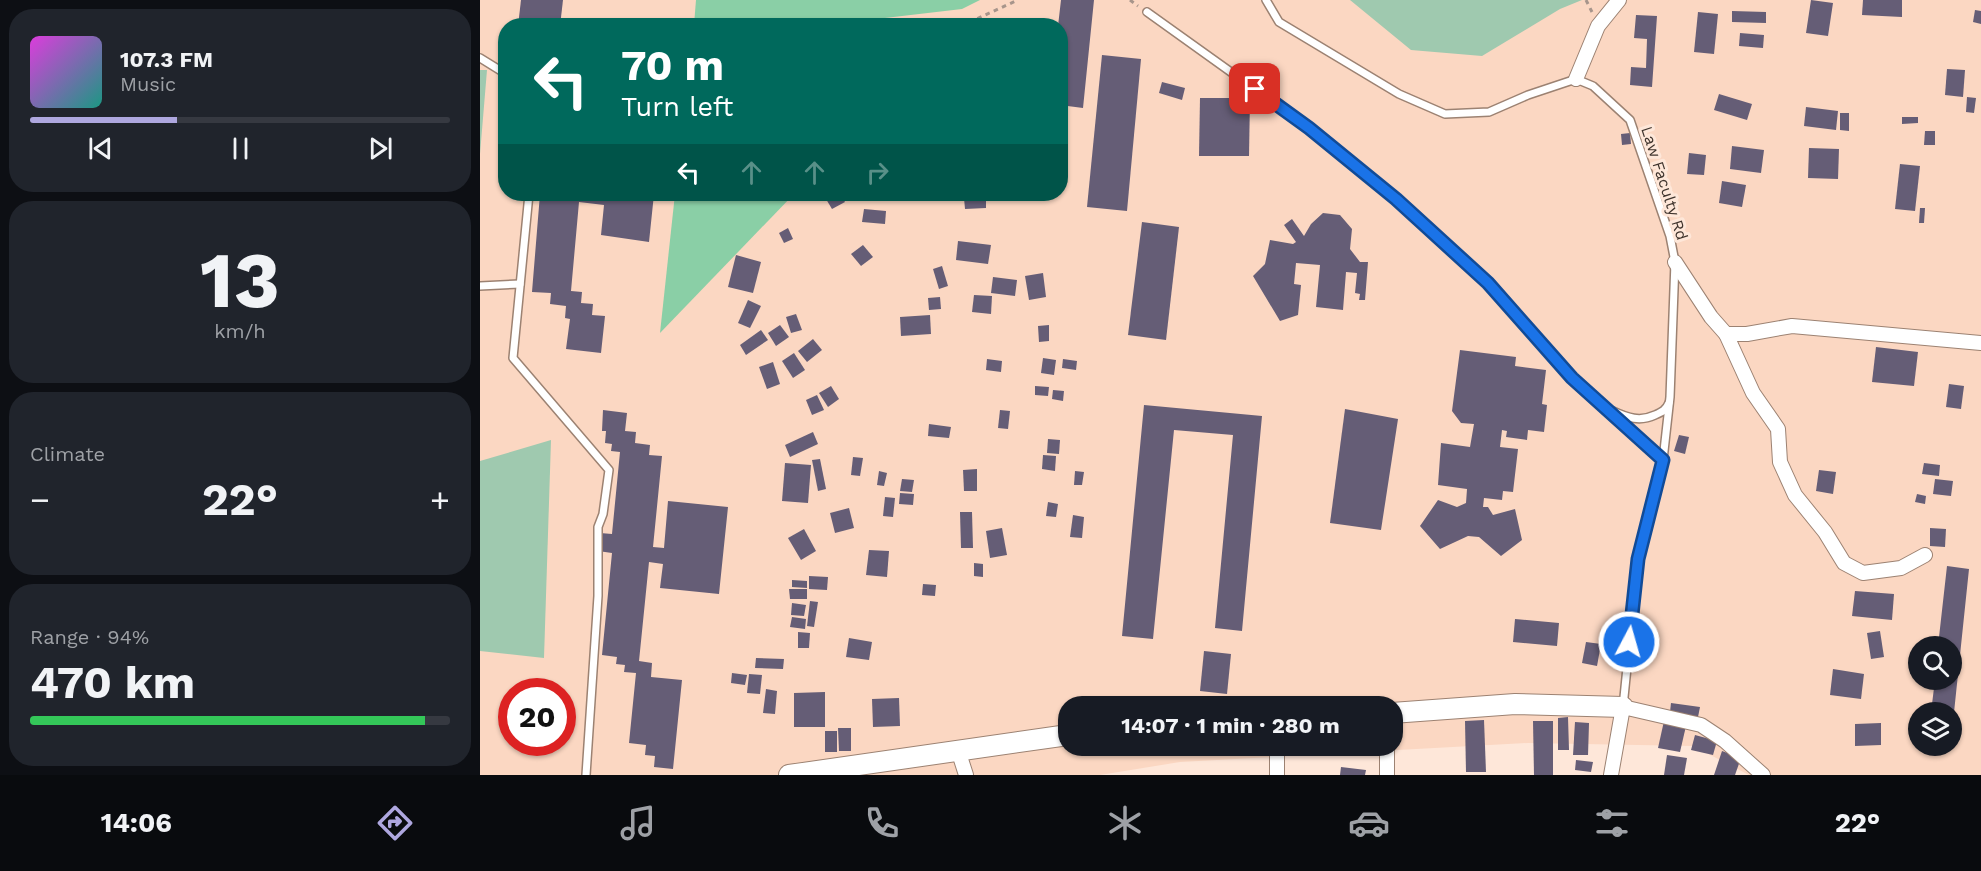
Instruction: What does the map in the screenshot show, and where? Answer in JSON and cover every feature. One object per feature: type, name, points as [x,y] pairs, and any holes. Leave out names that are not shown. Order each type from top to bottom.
[{"type":"street","points":[[1576,79],[1587,48],[1611,0]]},
{"type":"street","points":[[1576,79],[1598,26],[1618,0]]},
{"type":"street","points":[[1675,262],[1711,317],[1726,334],[1753,393],[1778,429],[1780,462],[1795,495],[1825,532],[1844,562],[1863,573],[1901,568],[1925,555]]},
{"type":"street","points":[[1726,334],[1747,334],[1792,326],[1981,343]]},
{"type":"street","points":[[1403,712],[1515,704],[1623,707],[1701,725],[1725,741],[1763,775]]},
{"type":"street","points":[[1611,775],[1623,707]]},
{"type":"street","points":[[789,775],[1058,736]]},
{"type":"street","points":[[958,750],[966,775]]},
{"type":"street","points":[[1277,756],[1277,775]]},
{"type":"street","points":[[1387,756],[1387,775]]},
{"type":"lane","points":[[1266,0],[1279,22],[1399,94],[1446,114],[1489,112],[1528,95],[1576,79]]},
{"type":"lane","points":[[1147,12],[1309,128],[1396,199],[1488,283],[1572,378],[1663,460]]},
{"type":"lane","points":[[480,58],[498,69]]},
{"type":"lane","name":"Law Faculty Rd","points":[[1576,79],[1593,86],[1630,120],[1670,236],[1675,262],[1670,397],[1663,460],[1638,559],[1623,707]]},
{"type":"lane","points":[[528,201],[513,358],[609,470],[603,514],[598,527],[598,596],[586,775]]},
{"type":"lane","points":[[480,286],[520,285]]},
{"type":"lane","points":[[1603,405],[1633,419],[1649,418],[1667,408],[1670,397]]},
{"type":"path","points":[[979,18],[1018,0]]},
{"type":"shaded area","points":[[480,0],[1981,0],[1981,775],[1749,775],[1693,746],[1528,743],[1403,750],[1403,696],[1058,696],[1058,756],[1290,756],[1180,762],[1100,775],[480,775]]},
{"type":"green space","points":[[696,0],[980,0],[962,9],[885,18],[695,18]]},
{"type":"green space","points":[[1350,0],[1582,0],[1560,9],[1482,56],[1411,50]]},
{"type":"green space","points":[[480,70],[487,70],[480,154]]},
{"type":"green space","points":[[674,201],[787,201],[660,333]]},
{"type":"green space","points":[[551,440],[544,658],[480,651],[480,461]]},
{"type":"building","points":[[521,0],[563,0],[561,18],[519,18]]},
{"type":"building","points":[[1061,0],[1094,0],[1083,108],[1068,106],[1068,18],[1059,18]]},
{"type":"building","points":[[1811,0],[1833,3],[1828,36],[1806,33]]},
{"type":"building","points":[[1863,0],[1902,0],[1902,17],[1862,15]]},
{"type":"building","points":[[1975,10],[1981,11],[1981,24],[1973,22]]},
{"type":"building","points":[[1732,11],[1766,12],[1766,23],[1732,22]]},
{"type":"building","points":[[1698,12],[1718,14],[1714,54],[1694,52]]},
{"type":"building","points":[[1636,15],[1657,16],[1652,87],[1630,85],[1631,67],[1646,68],[1647,39],[1634,38]]},
{"type":"building","points":[[1740,33],[1764,35],[1763,48],[1739,46]]},
{"type":"building","points":[[1102,55],[1141,59],[1127,211],[1087,207]]},
{"type":"building","points":[[1947,69],[1965,70],[1963,97],[1945,95]]},
{"type":"building","points":[[1162,82],[1185,88],[1182,100],[1159,93]]},
{"type":"building","points":[[1719,94],[1752,104],[1747,120],[1714,110]]},
{"type":"building","points":[[1967,97],[1976,98],[1974,113],[1966,112]]},
{"type":"building","points":[[1200,98],[1250,98],[1249,156],[1199,156]]},
{"type":"building","points":[[1806,107],[1838,111],[1836,130],[1804,126]]},
{"type":"building","points":[[1840,113],[1849,113],[1849,131],[1840,130]]},
{"type":"building","points":[[1902,117],[1918,117],[1918,123],[1902,124]]},
{"type":"building","points":[[1925,131],[1935,131],[1935,145],[1924,145]]},
{"type":"building","points":[[1630,133],[1631,144],[1622,145],[1621,134]]},
{"type":"building","points":[[1732,146],[1764,150],[1761,173],[1730,169]]},
{"type":"building","points":[[1809,148],[1839,149],[1838,179],[1808,178]]},
{"type":"building","points":[[1689,153],[1706,155],[1704,175],[1687,174]]},
{"type":"building","points":[[1900,164],[1920,166],[1915,211],[1895,209]]},
{"type":"building","points":[[1722,181],[1746,185],[1742,207],[1719,203]]},
{"type":"building","points":[[539,201],[653,201],[649,242],[601,235],[604,205],[579,202],[571,291],[582,292],[581,303],[593,304],[592,315],[605,316],[601,353],[566,349],[570,319],[565,318],[566,306],[550,304],[551,293],[532,292]]},
{"type":"building","points":[[827,201],[845,202],[832,209]]},
{"type":"building","points":[[964,201],[986,201],[986,208],[965,209]]},
{"type":"building","points":[[1920,208],[1925,208],[1924,223],[1919,223]]},
{"type":"building","points":[[864,209],[886,211],[885,224],[862,222]]},
{"type":"building","points":[[1323,213],[1340,215],[1352,229],[1350,249],[1360,262],[1368,262],[1365,300],[1359,300],[1360,294],[1355,293],[1357,273],[1346,272],[1343,310],[1316,307],[1320,265],[1296,263],[1294,284],[1301,285],[1298,315],[1280,321],[1253,276],[1265,264],[1270,240],[1293,244],[1296,242],[1284,225],[1292,219],[1304,236],[1311,224]]},
{"type":"building","points":[[1142,222],[1179,227],[1166,340],[1128,335]]},
{"type":"building","points":[[788,228],[793,239],[784,243],[779,233]]},
{"type":"building","points":[[958,241],[991,245],[988,264],[956,260]]},
{"type":"building","points":[[863,245],[873,257],[861,266],[851,254]]},
{"type":"building","points":[[736,255],[761,262],[753,293],[728,287]]},
{"type":"building","points":[[942,266],[948,286],[939,289],[933,269]]},
{"type":"building","points":[[1043,273],[1046,297],[1029,300],[1025,276]]},
{"type":"building","points":[[993,277],[1017,280],[1015,296],[991,293]]},
{"type":"building","points":[[974,295],[992,296],[991,314],[972,312]]},
{"type":"building","points":[[940,297],[941,309],[929,310],[928,298]]},
{"type":"building","points":[[748,300],[761,306],[750,328],[738,323]]},
{"type":"building","points":[[796,314],[802,330],[791,333],[786,317]]},
{"type":"building","points":[[930,315],[931,334],[901,336],[900,317]]},
{"type":"building","points":[[780,325],[789,337],[776,346],[768,333]]},
{"type":"building","points":[[1049,325],[1049,341],[1039,342],[1038,326]]},
{"type":"building","points":[[761,330],[768,340],[746,355],[740,345]]},
{"type":"building","points":[[813,339],[822,350],[807,362],[798,351]]},
{"type":"building","points":[[1876,347],[1918,352],[1914,386],[1872,382]]},
{"type":"building","points":[[1460,350],[1516,357],[1515,366],[1546,370],[1542,404],[1547,405],[1544,432],[1528,430],[1527,440],[1506,437],[1507,431],[1502,430],[1500,447],[1518,449],[1513,492],[1503,491],[1502,500],[1484,498],[1483,507],[1488,507],[1493,515],[1515,509],[1522,540],[1501,556],[1479,537],[1468,536],[1440,549],[1420,526],[1438,500],[1457,507],[1466,503],[1467,489],[1438,485],[1441,443],[1470,447],[1474,424],[1461,423],[1452,411]]},
{"type":"building","points":[[794,353],[805,370],[793,378],[782,361]]},
{"type":"building","points":[[1043,358],[1056,360],[1054,375],[1041,373]]},
{"type":"building","points":[[987,359],[1002,361],[1001,372],[986,370]]},
{"type":"building","points":[[1063,359],[1077,361],[1076,370],[1062,368]]},
{"type":"building","points":[[773,362],[780,384],[767,389],[759,367]]},
{"type":"building","points":[[1949,384],[1964,386],[1961,409],[1946,407]]},
{"type":"building","points":[[831,386],[839,399],[828,407],[819,393]]},
{"type":"building","points":[[1035,386],[1049,387],[1048,396],[1035,395]]},
{"type":"building","points":[[1053,390],[1064,391],[1063,401],[1052,399]]},
{"type":"building","points":[[817,395],[824,410],[812,415],[806,400]]},
{"type":"building","points":[[1144,405],[1262,416],[1242,631],[1215,628],[1233,435],[1174,430],[1153,639],[1122,636]]},
{"type":"building","points":[[1345,409],[1398,419],[1381,530],[1330,523]]},
{"type":"building","points":[[603,410],[627,413],[625,431],[636,432],[635,443],[650,445],[649,455],[662,456],[653,547],[664,548],[668,501],[728,507],[719,594],[660,588],[663,564],[649,562],[639,661],[652,663],[651,677],[682,680],[673,769],[654,767],[655,756],[645,755],[646,745],[629,743],[636,673],[624,672],[625,665],[616,664],[617,657],[602,655],[612,553],[598,551],[600,533],[612,534],[620,452],[611,451],[612,444],[605,443],[606,431],[602,431]]},
{"type":"building","points":[[1000,410],[1010,411],[1008,429],[998,428]]},
{"type":"building","points":[[929,424],[951,427],[949,438],[928,436]]},
{"type":"building","points":[[813,432],[818,444],[790,457],[785,445]]},
{"type":"building","points":[[1679,435],[1689,437],[1685,454],[1674,451]]},
{"type":"building","points":[[1048,439],[1060,440],[1059,454],[1047,453]]},
{"type":"building","points":[[1043,455],[1056,456],[1055,471],[1042,469]]},
{"type":"building","points":[[853,457],[863,458],[860,476],[851,475]]},
{"type":"building","points":[[820,459],[826,489],[818,491],[812,460]]},
{"type":"building","points":[[785,463],[811,465],[808,503],[782,501]]},
{"type":"building","points":[[1924,463],[1940,465],[1939,476],[1922,474]]},
{"type":"building","points":[[977,469],[977,491],[964,491],[963,470]]},
{"type":"building","points":[[1819,470],[1836,472],[1833,494],[1816,491]]},
{"type":"building","points":[[879,471],[887,473],[884,486],[877,485]]},
{"type":"building","points":[[1075,471],[1084,472],[1082,485],[1074,485]]},
{"type":"building","points":[[902,479],[914,480],[912,492],[900,491]]},
{"type":"building","points":[[1935,479],[1953,481],[1951,496],[1933,494]]},
{"type":"building","points":[[900,493],[914,494],[913,505],[899,504]]},
{"type":"building","points":[[1917,494],[1926,496],[1925,504],[1915,502]]},
{"type":"building","points":[[885,497],[895,498],[893,517],[883,516]]},
{"type":"building","points":[[1048,502],[1058,504],[1056,517],[1046,516]]},
{"type":"building","points":[[849,508],[854,528],[835,533],[830,513]]},
{"type":"building","points":[[960,512],[972,512],[973,548],[961,548]]},
{"type":"building","points":[[1073,515],[1084,517],[1082,538],[1070,537]]},
{"type":"building","points":[[1002,528],[1007,555],[990,558],[986,531]]},
{"type":"building","points":[[1930,528],[1946,529],[1945,547],[1930,546]]},
{"type":"building","points":[[804,529],[816,551],[801,560],[788,538]]},
{"type":"building","points":[[869,550],[889,551],[887,577],[866,575]]},
{"type":"building","points":[[974,563],[983,564],[983,577],[974,576]]},
{"type":"building","points":[[1947,566],[1969,569],[1962,636],[1939,636]]},
{"type":"building","points":[[809,576],[828,577],[827,590],[809,589]]},
{"type":"building","points":[[792,580],[807,581],[807,588],[792,587]]},
{"type":"building","points":[[923,584],[936,585],[935,596],[922,595]]},
{"type":"building","points":[[789,589],[807,589],[807,599],[790,599]]},
{"type":"building","points":[[1855,591],[1894,594],[1892,620],[1852,616]]},
{"type":"building","points":[[810,601],[818,602],[814,627],[807,626]]},
{"type":"building","points":[[792,603],[806,605],[804,616],[791,615]]},
{"type":"building","points":[[792,617],[806,619],[805,629],[790,627]]},
{"type":"building","points":[[1515,619],[1559,623],[1557,646],[1513,642]]},
{"type":"building","points":[[1880,631],[1884,657],[1871,659],[1867,633]]},
{"type":"building","points":[[798,632],[810,633],[809,648],[798,648]]},
{"type":"building","points":[[849,638],[872,642],[869,660],[846,657]]},
{"type":"building","points":[[1586,642],[1601,644],[1597,666],[1582,663]]},
{"type":"building","points":[[1204,651],[1231,654],[1227,694],[1200,691]]},
{"type":"building","points":[[756,658],[784,659],[783,669],[755,668]]},
{"type":"building","points":[[1833,669],[1864,674],[1861,699],[1830,695]]},
{"type":"building","points":[[732,673],[747,675],[745,685],[731,683]]},
{"type":"building","points":[[749,674],[762,675],[760,694],[747,693]]},
{"type":"building","points":[[766,689],[777,691],[775,714],[763,713]]},
{"type":"building","points":[[1934,690],[1956,690],[1955,702],[1932,702]]},
{"type":"building","points":[[825,692],[825,727],[794,727],[794,693]]},
{"type":"building","points":[[899,698],[900,726],[873,727],[872,699]]},
{"type":"building","points":[[1671,703],[1700,707],[1698,717],[1670,712]]},
{"type":"building","points":[[1568,717],[1569,750],[1558,750],[1558,718]]},
{"type":"building","points":[[1484,720],[1486,772],[1466,772],[1465,721]]},
{"type":"building","points":[[1533,721],[1553,721],[1553,775],[1534,775]]},
{"type":"building","points":[[1664,721],[1686,726],[1680,752],[1658,748]]},
{"type":"building","points":[[1575,722],[1589,723],[1588,755],[1573,755]]},
{"type":"building","points":[[1881,723],[1881,745],[1855,746],[1855,724]]},
{"type":"building","points":[[838,728],[851,728],[851,751],[839,751]]},
{"type":"building","points":[[825,731],[837,731],[837,752],[825,752]]},
{"type":"building","points":[[1695,735],[1717,741],[1713,755],[1691,750]]},
{"type":"building","points":[[1722,751],[1741,758],[1735,775],[1714,775]]},
{"type":"building","points":[[1667,755],[1687,758],[1684,775],[1664,775]]},
{"type":"building","points":[[1576,760],[1593,762],[1591,772],[1575,770]]},
{"type":"building","points":[[1341,767],[1366,770],[1365,775],[1340,775]]},
{"type":"route","points":[[1255,89],[1309,128],[1396,199],[1488,283],[1572,378],[1663,460],[1638,559],[1629,642]]}]
